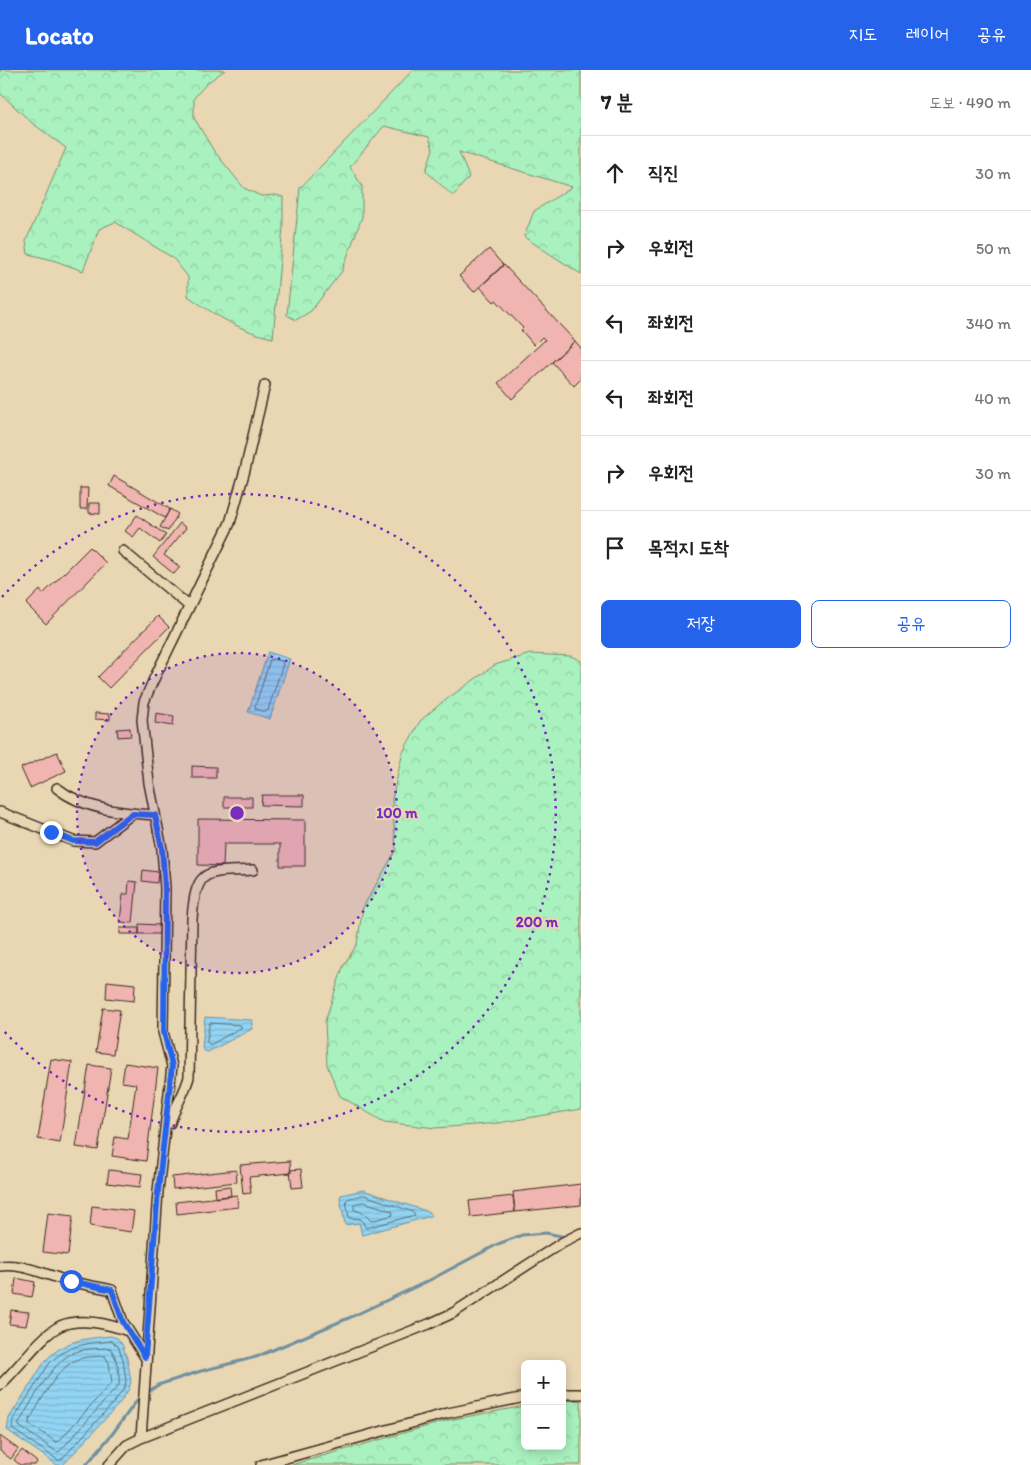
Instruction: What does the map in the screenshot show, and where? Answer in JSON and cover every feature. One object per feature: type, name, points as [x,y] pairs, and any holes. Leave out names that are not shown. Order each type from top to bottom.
[{"type":"street","points":[[140,1438],[144,1402],[145,1357],[172,1066],[164,1032],[165,888],[162,848],[149,783],[142,720],[144,702],[230,523],[245,470],[265,385]]},
{"type":"street","points":[[123,551],[189,606]]},
{"type":"street","points":[[57,788],[68,797],[92,805],[132,814],[155,815]]},
{"type":"street","points":[[0,812],[73,841],[85,842],[95,842],[132,814]]},
{"type":"street","points":[[164,1147],[172,1118],[186,1088],[189,1076],[192,919],[198,885],[204,875],[212,872],[253,870]]},
{"type":"street","points":[[109,1465],[127,1446],[140,1438],[453,1313],[581,1233]]},
{"type":"street","points":[[0,1266],[29,1269],[61,1279],[112,1290],[123,1322],[145,1357]]},
{"type":"street","points":[[0,1385],[46,1336],[62,1325],[78,1322],[99,1324],[128,1331]]},
{"type":"street","points":[[566,1394],[581,1394]]},
{"type":"street","points":[[262,1465],[448,1413],[521,1398]]},
{"type":"green space","points":[[0,70],[225,70],[207,83],[194,98],[194,118],[214,151],[244,188],[261,196],[276,195],[283,197],[283,227],[273,338],[250,331],[228,321],[188,296],[188,277],[173,258],[115,222],[99,229],[83,271],[53,260],[28,254],[26,241],[66,148],[32,123],[0,93]]},
{"type":"green space","points":[[413,70],[581,70],[581,274],[524,237],[534,211],[572,187],[459,152],[469,177],[453,196],[426,171],[433,149],[429,137],[384,126],[350,167],[362,186],[362,217],[342,271],[311,311],[296,320],[287,315],[300,188]]},
{"type":"green space","points":[[530,654],[571,656],[581,661],[581,1109],[498,1123],[436,1128],[384,1122],[340,1096],[327,1065],[325,1021],[343,967],[357,944],[363,907],[396,850],[392,799],[403,752],[420,721],[440,704],[495,665]]},
{"type":"green space","points":[[581,1400],[581,1465],[291,1465],[449,1420],[521,1407],[521,1450],[566,1450],[566,1401]]},
{"type":"water","points":[[268,652],[290,659],[270,719],[248,712]]},
{"type":"water","points":[[205,1017],[252,1020],[252,1029],[208,1052],[204,1051],[202,1048]]},
{"type":"water","points":[[363,1190],[429,1212],[431,1216],[362,1235],[359,1223],[345,1225],[340,1197],[341,1195]]},
{"type":"water","points":[[111,1336],[117,1338],[122,1344],[127,1358],[131,1381],[129,1389],[119,1404],[63,1465],[57,1465],[7,1430],[9,1418],[45,1361],[60,1348],[75,1341]]},
{"type":"building","points":[[489,249],[503,265],[474,292],[459,276]]},
{"type":"building","points":[[504,265],[575,341],[512,399],[498,383],[545,340],[542,337],[534,345],[521,330],[523,328],[496,300],[494,302],[480,287]]},
{"type":"building","points":[[575,341],[581,348],[581,379],[574,386],[552,362]]},
{"type":"building","points":[[114,476],[170,509],[165,518],[109,486]]},
{"type":"building","points":[[80,488],[88,488],[87,509],[80,509]]},
{"type":"building","points":[[89,503],[100,503],[100,514],[89,513]]},
{"type":"building","points":[[170,509],[178,514],[168,531],[160,527]]},
{"type":"building","points":[[137,515],[166,535],[160,543],[140,528],[133,537],[125,531]]},
{"type":"building","points":[[180,523],[186,528],[164,555],[180,567],[174,574],[153,557]]},
{"type":"building","points":[[90,547],[106,563],[46,624],[26,604],[40,590],[43,594]]},
{"type":"building","points":[[158,616],[169,627],[109,688],[98,677]]},
{"type":"building","points":[[95,713],[110,714],[110,720],[95,719]]},
{"type":"building","points":[[156,713],[174,716],[173,726],[155,723]]},
{"type":"building","points":[[130,728],[131,736],[118,737],[117,729]]},
{"type":"building","points":[[57,752],[66,771],[30,788],[21,768]]},
{"type":"building","points":[[192,766],[216,767],[216,778],[192,778]]},
{"type":"building","points":[[262,795],[304,795],[304,806],[261,805]]},
{"type":"building","points":[[224,797],[252,797],[252,807],[224,807]]},
{"type":"building","points":[[198,819],[305,820],[305,866],[280,866],[280,844],[224,844],[223,866],[198,865]]},
{"type":"building","points":[[143,870],[158,872],[157,883],[142,881]]},
{"type":"building","points":[[129,881],[137,882],[133,923],[120,922],[123,894],[128,894]]},
{"type":"building","points":[[139,924],[160,925],[159,934],[139,934]]},
{"type":"building","points":[[120,928],[139,928],[139,934],[120,934]]},
{"type":"building","points":[[107,981],[135,984],[134,1001],[106,998]]},
{"type":"building","points":[[103,1008],[120,1010],[113,1054],[96,1052]]},
{"type":"building","points":[[51,1059],[72,1062],[60,1143],[38,1139]]},
{"type":"building","points":[[125,1063],[158,1068],[146,1161],[112,1156],[115,1137],[128,1139],[136,1084],[122,1082]]},
{"type":"building","points":[[89,1065],[111,1068],[98,1150],[76,1147]]},
{"type":"building","points":[[290,1161],[291,1173],[249,1177],[251,1193],[243,1194],[240,1165]]},
{"type":"building","points":[[301,1169],[303,1187],[292,1188],[290,1170]]},
{"type":"building","points":[[109,1170],[142,1174],[140,1187],[107,1183]]},
{"type":"building","points":[[236,1170],[237,1182],[173,1189],[172,1177]]},
{"type":"building","points":[[581,1184],[581,1205],[515,1212],[513,1192]]},
{"type":"building","points":[[230,1186],[231,1196],[216,1198],[215,1188]]},
{"type":"building","points":[[237,1195],[238,1207],[177,1214],[176,1202]]},
{"type":"building","points":[[513,1196],[515,1212],[471,1217],[469,1201]]},
{"type":"building","points":[[92,1206],[134,1211],[131,1232],[90,1226]]},
{"type":"building","points":[[48,1213],[73,1216],[68,1255],[43,1252]]},
{"type":"building","points":[[16,1278],[35,1282],[32,1297],[14,1294]]},
{"type":"building","points":[[11,1310],[29,1312],[26,1326],[9,1324]]},
{"type":"building","points":[[0,1436],[18,1449],[11,1459],[0,1451]]},
{"type":"building","points":[[22,1450],[37,1462],[35,1465],[20,1465],[14,1460]]},
{"type":"waterway","points":[[86,1465],[138,1399],[158,1385],[201,1371],[256,1357],[351,1317],[428,1281],[498,1244],[522,1235],[546,1233],[566,1237]]},
{"type":"route","points":[[51,832],[73,841],[95,842],[132,814],[155,815],[162,848],[165,888],[164,1032],[172,1066],[158,1192],[145,1357],[123,1322],[112,1290],[71,1281]]}]
